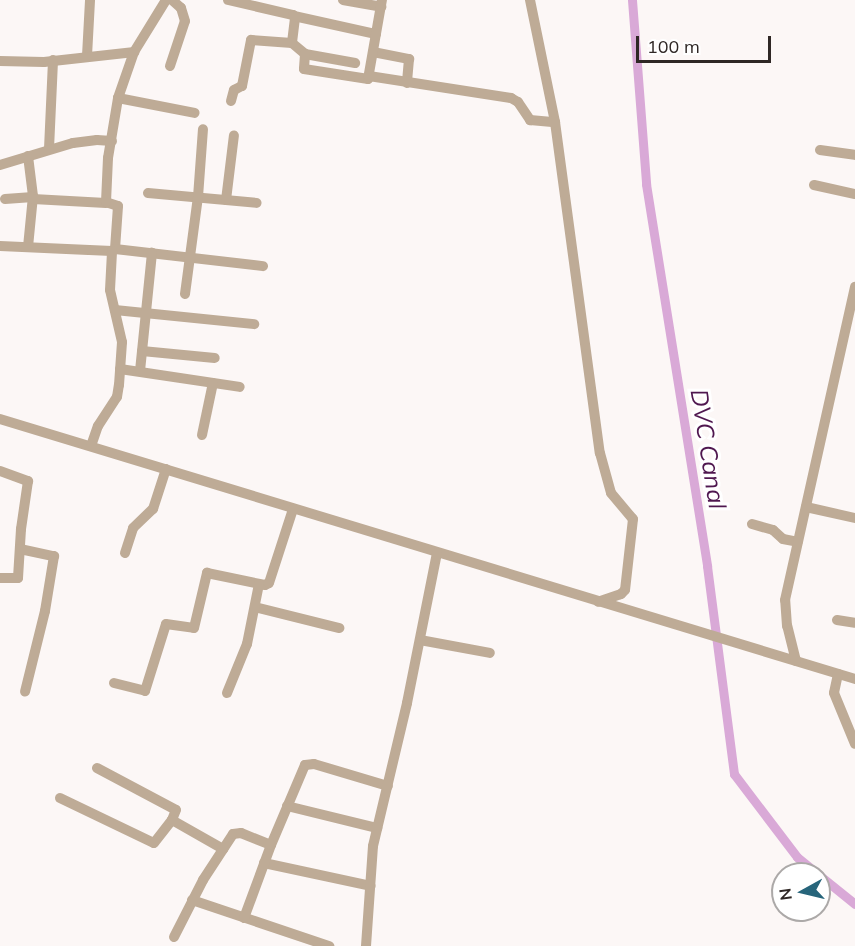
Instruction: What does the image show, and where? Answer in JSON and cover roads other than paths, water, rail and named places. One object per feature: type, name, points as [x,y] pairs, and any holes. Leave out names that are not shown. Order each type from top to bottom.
[{"type":"street","points":[[87,56],[90,0]]},
{"type":"street","points":[[106,203],[118,98],[134,52],[166,0]]},
{"type":"street","points":[[170,66],[184,21],[181,8],[172,0]]},
{"type":"street","points":[[228,0],[376,34]]},
{"type":"street","points":[[305,54],[304,69],[366,80],[369,76],[381,4],[343,0]]},
{"type":"street","points":[[530,0],[555,122],[600,453],[611,493],[633,519],[625,590],[597,602]]},
{"type":"street","points":[[292,43],[294,16]]},
{"type":"street","points":[[231,101],[234,90],[242,86],[251,40],[292,43],[305,54],[355,63]]},
{"type":"street","points":[[0,61],[53,60],[134,52]]},
{"type":"street","points":[[373,52],[409,59],[407,83]]},
{"type":"street","points":[[49,149],[53,60]]},
{"type":"street","points":[[369,76],[511,98],[518,102],[530,120],[555,122]]},
{"type":"street","points":[[118,98],[195,113]]},
{"type":"street","points":[[185,294],[198,197],[203,129]]},
{"type":"street","points":[[226,200],[234,135]]},
{"type":"street","points":[[0,165],[49,149],[89,140],[112,141]]},
{"type":"street","points":[[820,150],[855,155]]},
{"type":"street","points":[[28,156],[33,198],[28,247]]},
{"type":"street","points":[[814,185],[855,194]]},
{"type":"street","points":[[148,193],[257,203]]},
{"type":"street","points":[[5,199],[33,198],[106,203],[118,206],[110,290],[122,342],[117,397],[98,426],[91,447]]},
{"type":"street","points":[[0,246],[114,250],[263,266]]},
{"type":"street","points":[[140,371],[152,253]]},
{"type":"street","points":[[792,660],[785,614],[806,507],[849,335],[855,287]]},
{"type":"street","points":[[115,310],[254,324]]},
{"type":"street","points":[[142,351],[215,358]]},
{"type":"street","points":[[120,369],[240,387]]},
{"type":"street","points":[[202,435],[213,383]]},
{"type":"street","points":[[0,418],[855,679]]},
{"type":"street","points":[[125,553],[133,528],[153,508],[166,470]]},
{"type":"street","points":[[0,471],[28,481],[17,579],[0,578]]},
{"type":"street","points":[[806,507],[855,518]]},
{"type":"street","points":[[114,683],[145,691],[165,624],[194,628],[207,573],[269,584],[293,509]]},
{"type":"street","points":[[752,524],[773,530],[783,539],[798,542]]},
{"type":"street","points":[[20,549],[54,556],[45,611],[26,692]]},
{"type":"street","points":[[366,946],[377,828],[420,640],[437,553]]},
{"type":"street","points":[[226,693],[247,644],[259,584]]},
{"type":"street","points":[[255,607],[339,628]]},
{"type":"street","points":[[837,620],[855,623]]},
{"type":"street","points":[[420,640],[490,653]]},
{"type":"street","points":[[838,674],[834,693],[855,744]]},
{"type":"street","points":[[244,918],[271,844],[303,768],[309,764],[388,786]]},
{"type":"street","points":[[60,798],[154,843],[172,820],[176,810],[97,768]]},
{"type":"street","points":[[287,806],[377,828]]},
{"type":"street","points":[[172,820],[223,849]]},
{"type":"street","points":[[174,937],[192,900],[235,832],[271,844]]},
{"type":"street","points":[[264,863],[371,886]]},
{"type":"street","points":[[192,900],[304,942],[329,946]]},
{"type":"waterway","name":"DVC Canal","points":[[632,0],[646,184],[707,566],[734,774],[803,862]]},
{"type":"waterway","name":"DVC Canal","points":[[831,885],[855,904]]}]
